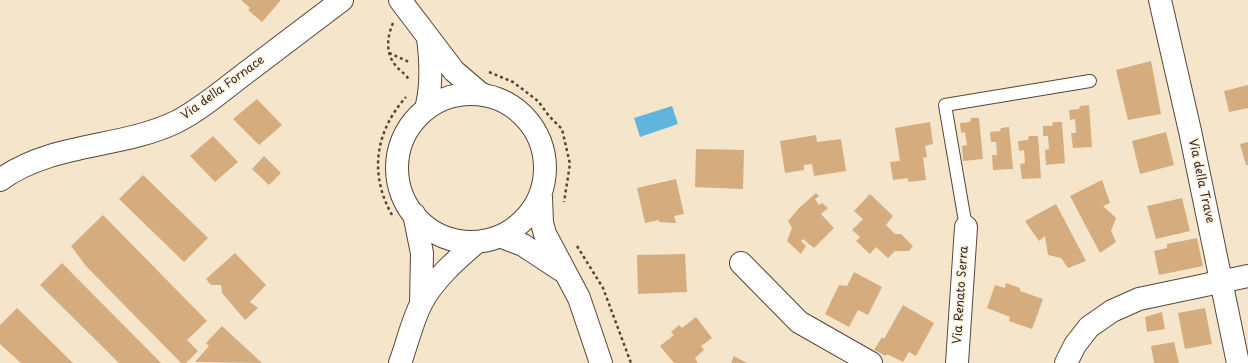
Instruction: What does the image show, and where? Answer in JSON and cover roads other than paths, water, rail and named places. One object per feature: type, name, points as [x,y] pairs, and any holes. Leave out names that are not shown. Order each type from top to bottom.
[{"type":"main road","name":"Via della Fornace","points":[[0,180],[12,171],[38,159],[78,148],[148,134],[178,121],[219,93],[342,0]]},
{"type":"main road","points":[[400,0],[454,71],[481,94]]},
{"type":"main road","name":"Via della Trave","points":[[1160,0],[1222,281],[1238,363]]},
{"type":"main road","points":[[428,38],[431,65],[431,89],[428,105]]},
{"type":"main road","points":[[421,304],[422,253],[414,214],[402,193],[396,169],[399,145],[410,122],[428,105],[453,95],[481,94],[504,101],[525,117],[539,138],[544,165],[541,197],[542,223],[545,234],[579,298],[601,363]]},
{"type":"main road","points":[[414,214],[432,230],[454,240],[477,242],[502,237],[520,226],[533,212],[541,197]]},
{"type":"main road","name":"Via Renato Serra","points":[[957,363],[966,226]]},
{"type":"main road","points":[[502,237],[536,252],[567,274]]},
{"type":"main road","points":[[400,363],[421,304],[436,282],[458,258],[477,242]]},
{"type":"main road","points":[[741,263],[799,322],[871,363]]},
{"type":"main road","points":[[1066,363],[1075,345],[1089,327],[1112,311],[1139,299],[1248,276]]},
{"type":"lane","points":[[966,226],[945,105],[1090,81]]},
{"type":"water","points":[[672,106],[678,124],[640,137],[634,118]]}]
